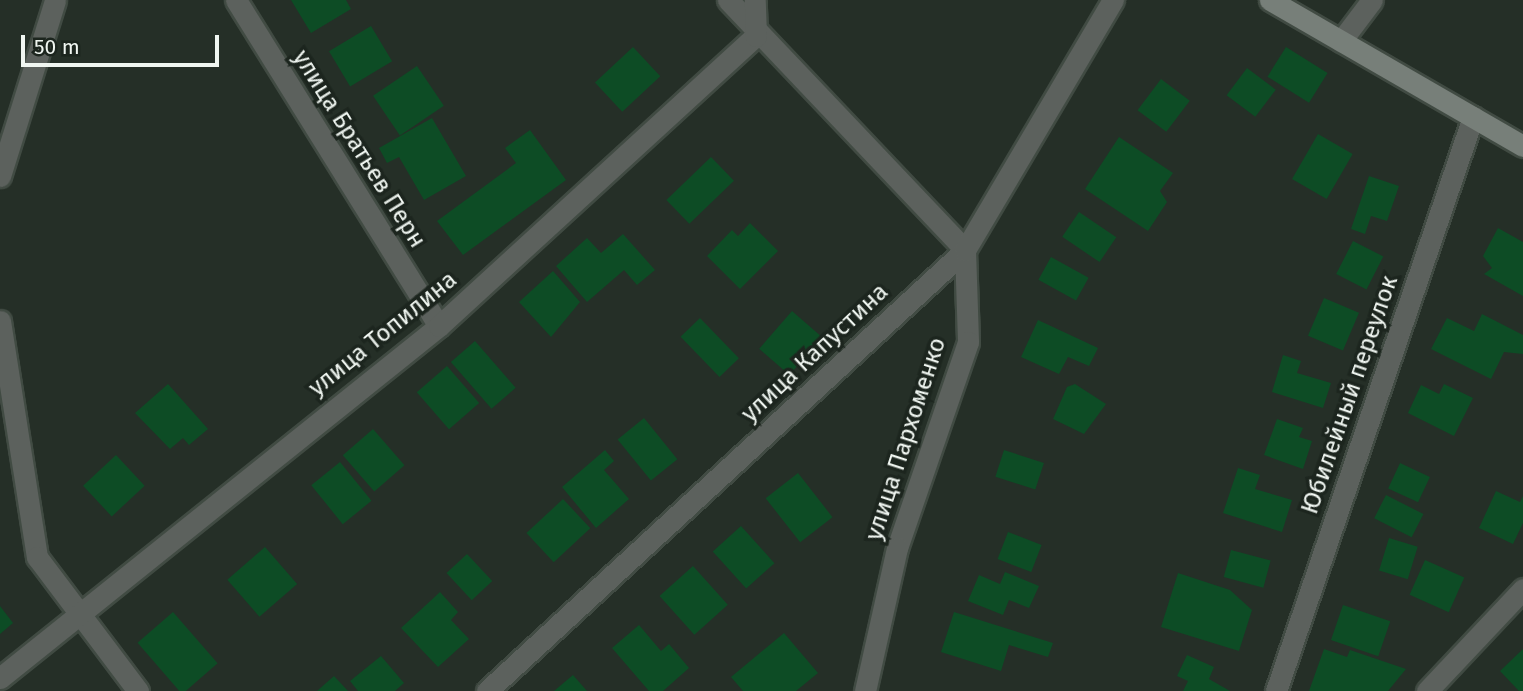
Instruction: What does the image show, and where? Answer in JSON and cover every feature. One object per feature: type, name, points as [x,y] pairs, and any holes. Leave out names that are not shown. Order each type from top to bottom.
[{"type":"main road","points":[[1270,0],[1523,146]]},
{"type":"street","points":[[0,176],[55,0]]},
{"type":"street","name":"улица Братьев Перн","points":[[236,0],[439,326]]},
{"type":"street","points":[[728,0],[756,36],[965,250]]},
{"type":"street","points":[[755,0],[756,36]]},
{"type":"street","name":"улица Капустина","points":[[487,691],[965,250],[1113,0]]},
{"type":"street","points":[[1340,41],[1372,0]]},
{"type":"street","name":"улица Топилина","points":[[0,678],[75,613],[439,326],[756,36]]},
{"type":"street","name":"Юбилейный переулок","points":[[1276,691],[1474,117]]},
{"type":"street","name":"улица Пархоменко","points":[[866,691],[897,548],[968,342],[965,250]]},
{"type":"street","points":[[0,321],[37,557],[75,613],[138,691]]},
{"type":"street","points":[[1427,691],[1523,589]]},
{"type":"building","points":[[291,0],[346,0],[351,9],[311,33]]},
{"type":"building","points":[[371,26],[392,61],[350,86],[329,51]]},
{"type":"building","points":[[633,47],[660,76],[622,112],[595,82]]},
{"type":"building","points":[[1286,47],[1328,73],[1309,103],[1267,77]]},
{"type":"building","points":[[417,66],[444,106],[400,135],[373,96]]},
{"type":"building","points":[[1247,68],[1276,90],[1255,117],[1227,95]]},
{"type":"building","points":[[1161,79],[1190,101],[1166,132],[1138,110]]},
{"type":"building","points":[[432,118],[466,176],[424,200],[399,157],[387,163],[379,148]]},
{"type":"building","points":[[530,130],[566,180],[463,255],[437,221],[516,163],[505,148]]},
{"type":"building","points":[[1318,134],[1353,154],[1327,199],[1292,179]]},
{"type":"building","points":[[1119,137],[1173,173],[1160,191],[1167,202],[1148,231],[1085,189]]},
{"type":"building","points":[[711,157],[734,181],[689,224],[666,200]]},
{"type":"building","points":[[1369,176],[1399,186],[1387,221],[1371,216],[1365,234],[1351,229]]},
{"type":"building","points":[[1079,212],[1116,237],[1100,262],[1062,237]]},
{"type":"building","points":[[750,223],[778,251],[740,289],[707,256],[732,230],[738,236]]},
{"type":"building","points":[[1498,228],[1523,242],[1523,296],[1484,274],[1492,268],[1483,256]]},
{"type":"building","points":[[623,234],[655,270],[637,285],[624,270],[587,302],[556,266],[587,238],[601,253]]},
{"type":"building","points":[[1353,241],[1383,256],[1366,289],[1336,274]]},
{"type":"building","points":[[1051,257],[1089,278],[1076,301],[1038,280]]},
{"type":"building","points":[[553,271],[580,302],[551,337],[519,302]]},
{"type":"building","points":[[1324,298],[1359,313],[1343,351],[1308,336]]},
{"type":"building","points":[[792,311],[822,337],[789,375],[759,349]]},
{"type":"building","points":[[1482,314],[1523,335],[1523,354],[1504,352],[1491,379],[1431,349],[1447,318],[1474,331]]},
{"type":"building","points":[[700,318],[739,358],[719,377],[681,337]]},
{"type":"building","points":[[1038,320],[1098,348],[1089,366],[1068,357],[1059,374],[1021,357]]},
{"type":"building","points":[[475,341],[516,388],[492,409],[451,362]]},
{"type":"building","points":[[1283,355],[1301,361],[1297,373],[1331,383],[1323,408],[1272,392]]},
{"type":"building","points":[[447,366],[479,403],[449,429],[417,392]]},
{"type":"building","points":[[168,384],[208,429],[189,445],[183,438],[170,449],[135,413]]},
{"type":"building","points":[[1075,384],[1106,404],[1084,434],[1053,419],[1067,387]]},
{"type":"building","points":[[1444,384],[1473,398],[1454,436],[1408,413],[1421,385],[1439,394]]},
{"type":"building","points":[[644,418],[677,459],[651,481],[618,439]]},
{"type":"building","points":[[1277,419],[1303,428],[1299,437],[1312,441],[1303,469],[1264,455]]},
{"type":"building","points":[[373,429],[404,465],[374,491],[343,455]]},
{"type":"building","points":[[605,450],[614,461],[604,470],[629,499],[596,528],[562,487]]},
{"type":"building","points":[[1004,450],[1044,463],[1035,490],[995,477]]},
{"type":"building","points":[[116,455],[145,486],[112,516],[83,486]]},
{"type":"building","points":[[340,462],[371,501],[343,524],[311,485]]},
{"type":"building","points":[[1400,463],[1430,477],[1418,502],[1388,488]]},
{"type":"building","points":[[1238,468],[1260,475],[1255,489],[1292,500],[1282,532],[1223,513]]},
{"type":"building","points":[[798,473],[832,517],[800,542],[766,498]]},
{"type":"building","points":[[1496,491],[1520,502],[1523,496],[1523,523],[1513,544],[1479,528]]},
{"type":"building","points":[[1386,495],[1423,514],[1412,537],[1374,518]]},
{"type":"building","points":[[563,499],[590,528],[554,562],[526,533]]},
{"type":"building","points":[[741,526],[774,563],[746,589],[713,551]]},
{"type":"building","points":[[1008,532],[1042,545],[1031,572],[998,559]]},
{"type":"building","points":[[1389,538],[1418,547],[1408,579],[1379,571]]},
{"type":"building","points":[[265,547],[297,584],[259,617],[227,580]]},
{"type":"building","points":[[1231,550],[1271,561],[1263,588],[1224,577]]},
{"type":"building","points":[[467,554],[492,581],[472,600],[447,573]]},
{"type":"building","points":[[1425,560],[1464,577],[1449,612],[1410,595]]},
{"type":"building","points":[[693,566],[728,605],[694,635],[660,596]]},
{"type":"building","points":[[1005,572],[1039,586],[1029,608],[1009,600],[1003,615],[968,601],[979,575],[1000,584]]},
{"type":"building","points":[[1178,573],[1230,590],[1252,610],[1239,651],[1161,627]]},
{"type":"building","points":[[440,592],[458,612],[451,620],[469,639],[438,667],[401,628]]},
{"type":"building","points":[[1343,605],[1390,621],[1378,656],[1331,640]]},
{"type":"building","points":[[0,606],[13,623],[0,634]]},
{"type":"building","points":[[173,612],[218,663],[186,691],[179,691],[138,643]]},
{"type":"building","points":[[954,612],[1053,643],[1048,657],[1009,645],[1001,671],[941,652]]},
{"type":"building","points":[[639,625],[661,651],[669,644],[689,668],[663,691],[649,691],[612,648]]},
{"type":"building","points":[[784,633],[818,673],[796,691],[743,691],[731,677]]},
{"type":"building","points":[[1324,649],[1347,657],[1350,650],[1406,669],[1388,691],[1309,691]]},
{"type":"building","points":[[1523,649],[1523,691],[1519,691],[1500,671]]},
{"type":"building","points":[[1187,655],[1214,667],[1209,679],[1230,691],[1183,691],[1188,681],[1177,676]]},
{"type":"building","points":[[381,656],[404,683],[395,691],[358,691],[350,681]]},
{"type":"building","points":[[573,675],[587,691],[554,691]]},
{"type":"building","points":[[334,676],[348,691],[317,691]]}]
